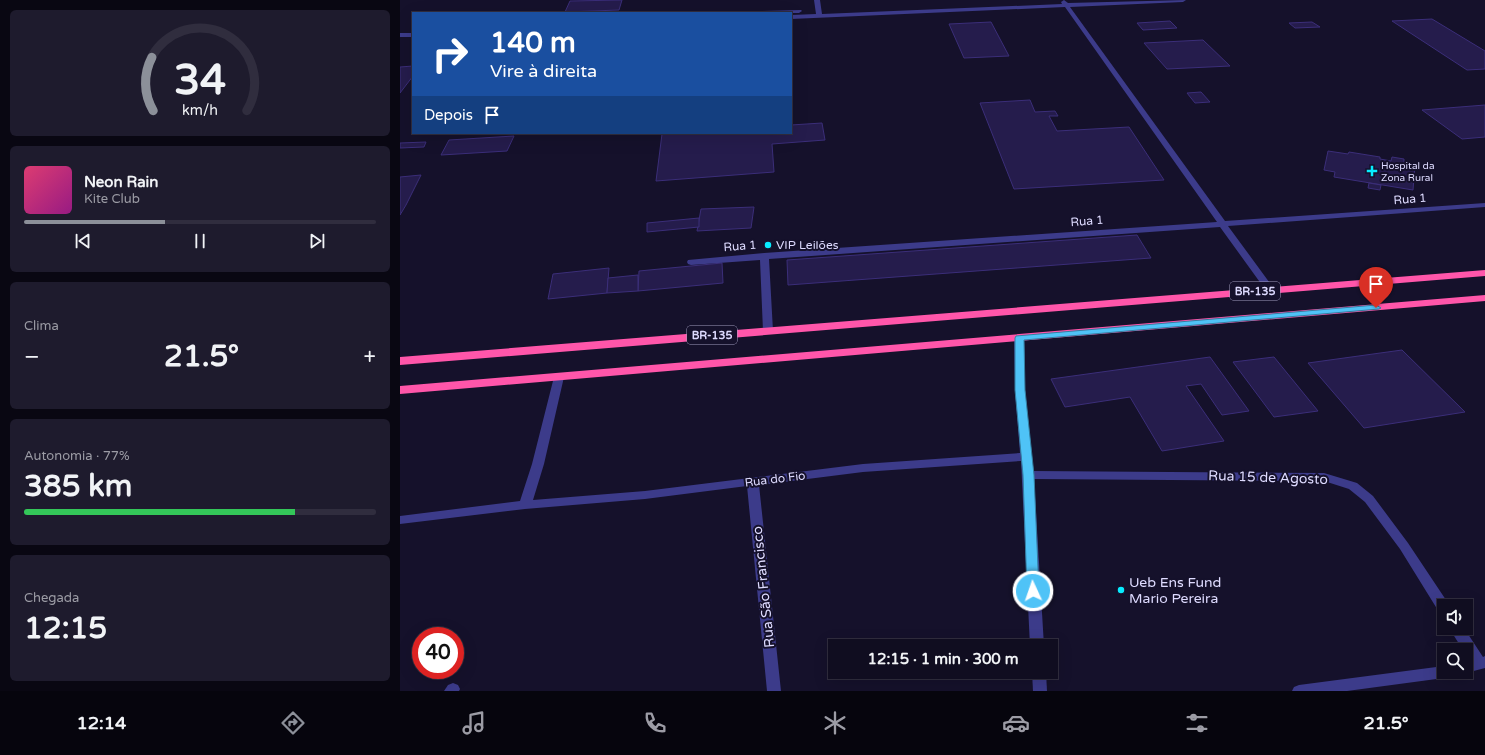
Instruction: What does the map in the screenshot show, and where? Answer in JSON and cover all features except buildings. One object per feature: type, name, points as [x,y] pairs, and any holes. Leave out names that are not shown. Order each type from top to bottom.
[{"type":"highway","name":"BR-135","points":[[400,361],[1485,273]]},
{"type":"highway","name":"BR-135","points":[[400,390],[1485,298]]},
{"type":"street","points":[[818,0],[819,13]]},
{"type":"street","points":[[792,17],[819,13],[1057,0]]},
{"type":"street","points":[[792,13],[1183,0]]},
{"type":"street","points":[[1065,3],[1270,290]]},
{"type":"street","points":[[400,29],[412,29]]},
{"type":"street","points":[[400,35],[412,35]]},
{"type":"street","name":"Rua 1","points":[[691,262],[1485,205]]},
{"type":"street","points":[[764,256],[768,331]]},
{"type":"street","points":[[1019,338],[1020,390],[1028,475],[1037,639]]},
{"type":"street","points":[[525,505],[538,464],[560,377]]},
{"type":"street","name":"Rua do Fio","points":[[400,520],[525,505],[645,495],[863,468],[1026,457]]},
{"type":"street","name":"Rua 15 de Agosto","points":[[1028,475],[1324,477],[1336,480],[1353,486],[1369,499],[1404,546],[1438,599]]},
{"type":"street","name":"Rua São Francisco","points":[[753,482],[774,691]]},
{"type":"street","points":[[1460,635],[1477,664]]},
{"type":"street","points":[[1299,691],[1437,673]]},
{"type":"street","points":[[1039,679],[1040,691]]},
{"type":"place","name":"Hospital da Zona Rural","points":[[1372,171]]},
{"type":"place","name":"VIP Leilões","points":[[768,245]]},
{"type":"place","name":"Ueb Ens Fund Mario Pereira","points":[[1121,590]]},
{"type":"route","points":[[1033,591],[1028,475],[1020,390],[1019,338],[1376,308]]}]
